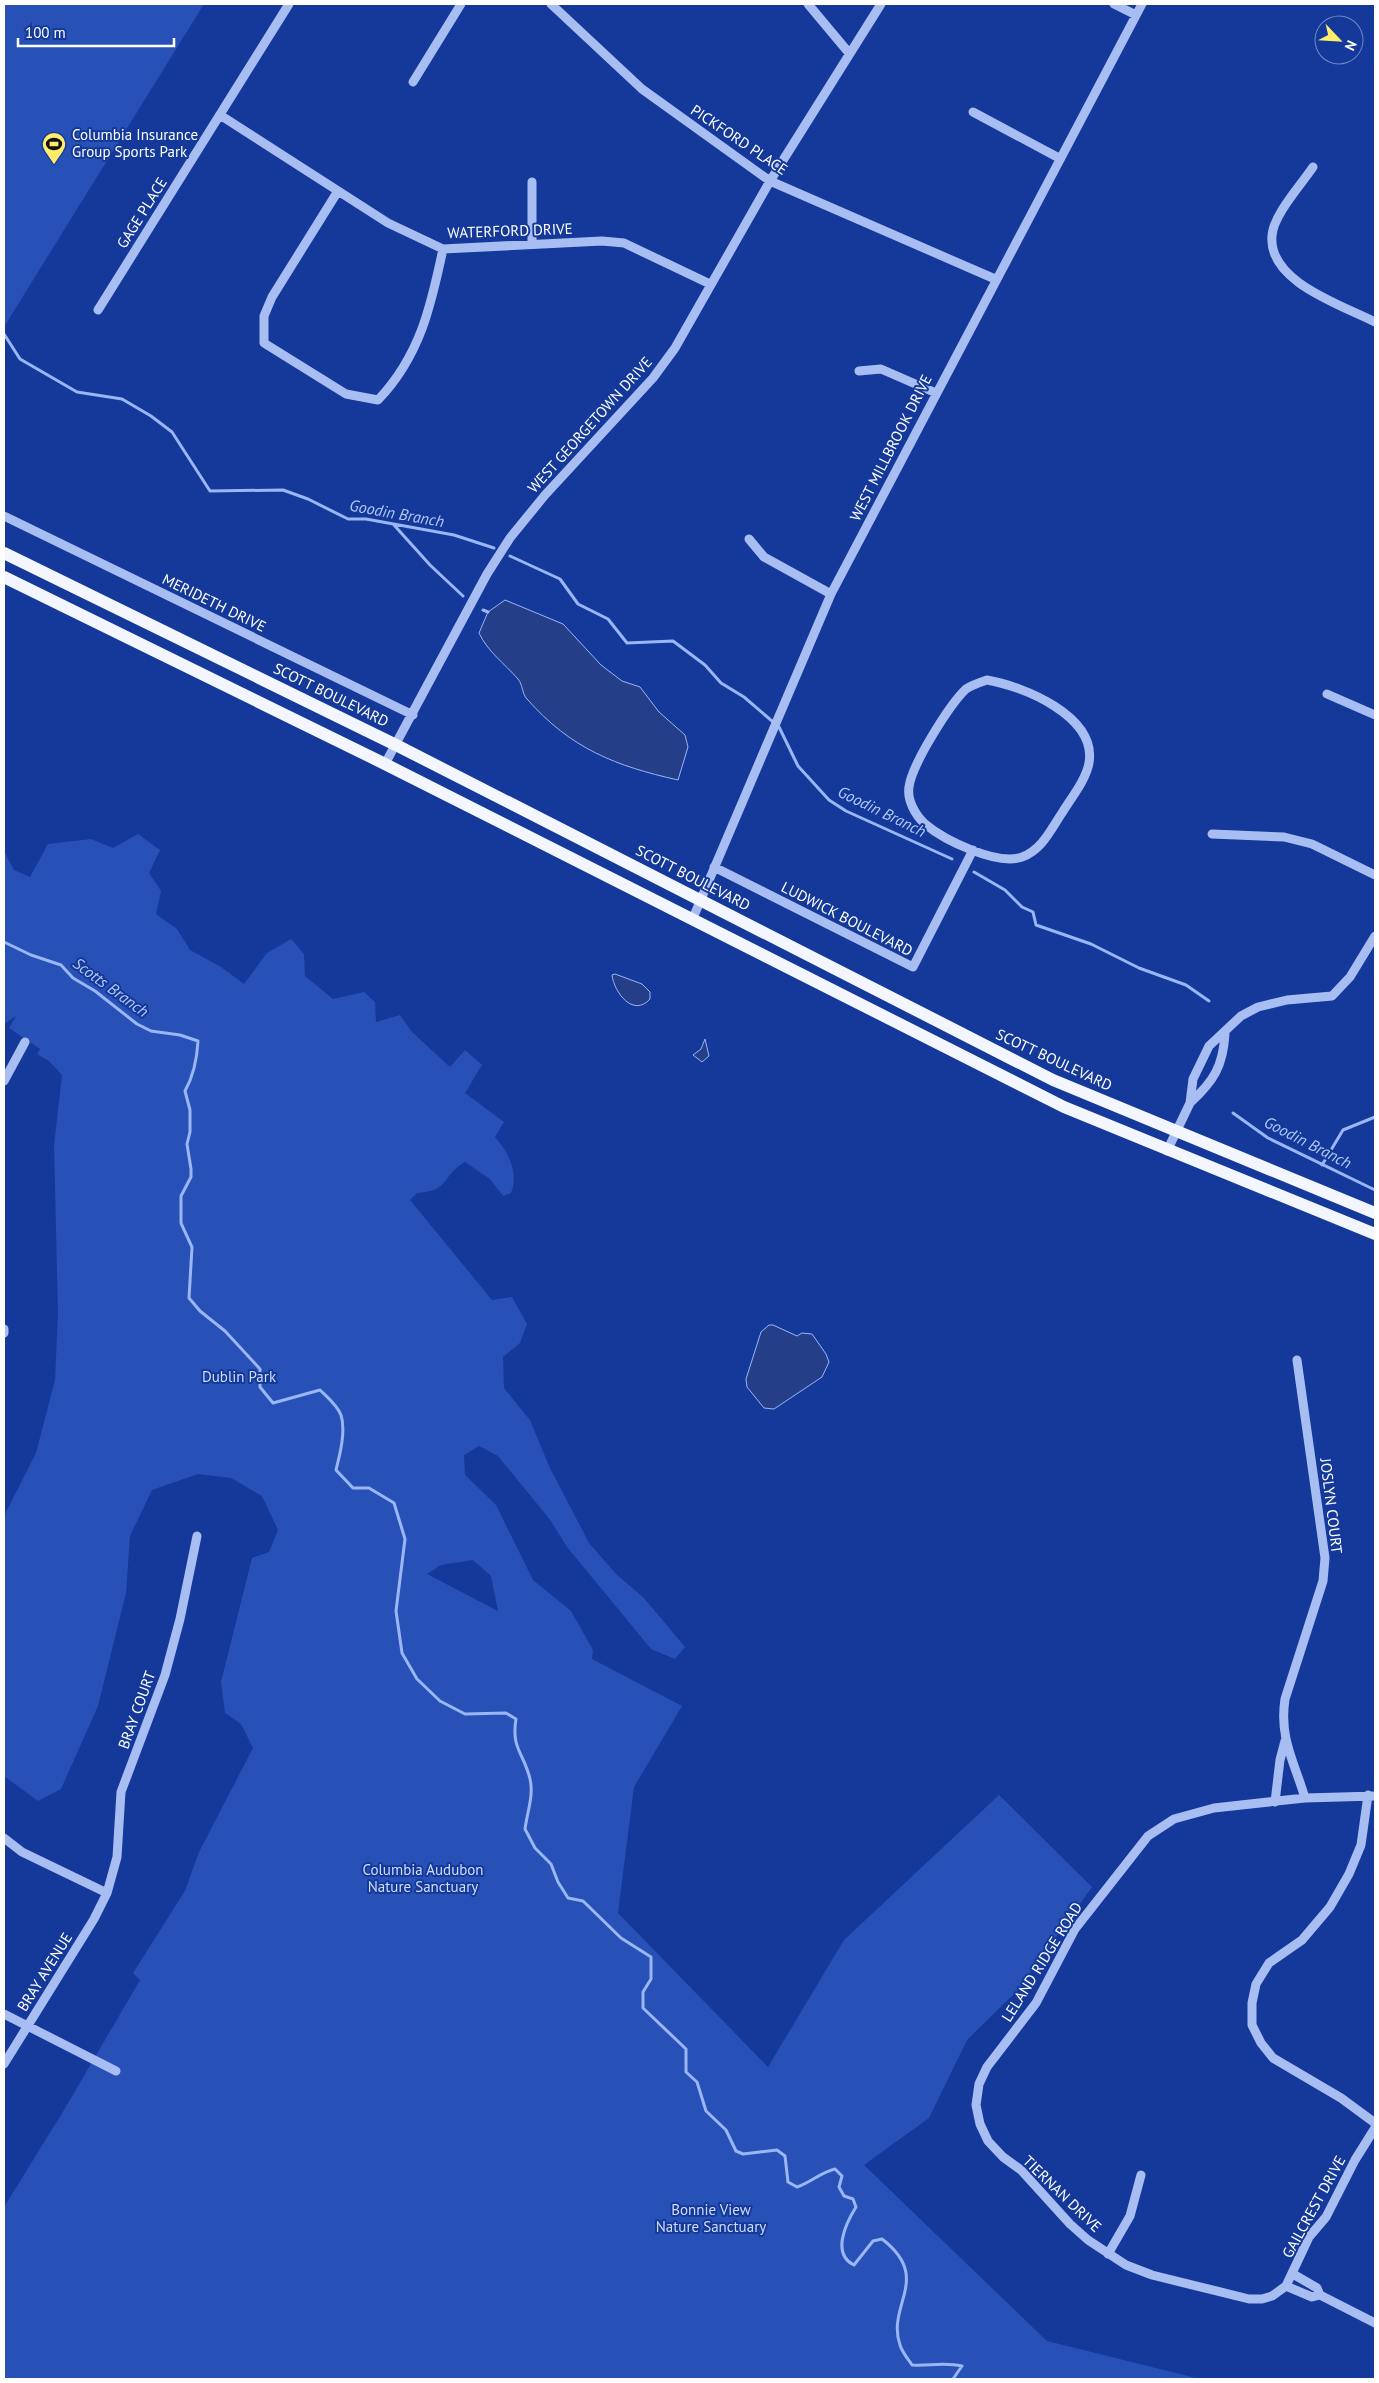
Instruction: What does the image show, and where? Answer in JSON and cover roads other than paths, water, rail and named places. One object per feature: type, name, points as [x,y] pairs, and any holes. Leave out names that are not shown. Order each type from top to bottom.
[{"type":"main road","name":"SCOTT BOULEVARD","points":[[4,554],[396,745],[1053,1080],[1375,1213]]},
{"type":"main road","points":[[4,577],[385,764],[1064,1107],[1167,1151],[1375,1234]]},
{"type":"street","name":"GAGE PLACE","points":[[98,310],[289,4]]},
{"type":"street","points":[[413,82],[461,4]]},
{"type":"street","name":"PICKFORD PLACE","points":[[550,4],[642,89],[770,181],[995,279]]},
{"type":"street","points":[[808,4],[849,53]]},
{"type":"street","name":"WEST GEORGETOWN DRIVE","points":[[385,764],[487,574],[510,538],[545,495],[653,378],[674,348],[770,181],[881,4]]},
{"type":"street","points":[[1114,4],[1136,15]]},
{"type":"street","name":"WEST MILLBROOK DRIVE","points":[[693,918],[771,731],[831,594],[995,279],[1142,4]]},
{"type":"street","points":[[973,112],[1059,158]]},
{"type":"street","name":"WATERFORD DRIVE","points":[[220,115],[388,223],[443,249],[602,241],[624,243],[710,284]]},
{"type":"street","points":[[1313,167],[1279,216],[1272,236],[1274,258],[1295,282],[1375,322]]},
{"type":"street","points":[[532,182],[532,244]]},
{"type":"street","points":[[338,191],[272,297],[264,316],[264,344],[346,394],[378,400],[397,381],[411,357],[432,302],[443,249]]},
{"type":"street","points":[[859,371],[881,369],[936,393]]},
{"type":"street","name":"MERIDETH DRIVE","points":[[4,516],[413,715]]},
{"type":"street","points":[[749,539],[764,557],[831,594]]},
{"type":"street","points":[[987,680],[1006,683],[1070,716],[1084,731],[1088,746],[1089,763],[1081,781],[1037,848],[1023,857],[1010,860],[993,858],[973,850],[938,834],[923,822],[914,809],[909,787],[919,760],[950,708],[968,688],[987,680]]},
{"type":"street","points":[[1327,694],[1375,716]]},
{"type":"street","points":[[1212,834],[1284,837],[1312,844],[1375,875]]},
{"type":"street","name":"LUDWICK BOULEVARD","points":[[714,868],[912,967],[973,850]]},
{"type":"street","points":[[1190,1103],[1193,1079],[1209,1046],[1224,1034],[1240,1016],[1258,1007],[1287,1000],[1332,996],[1350,977],[1375,936]]},
{"type":"street","points":[[1167,1151],[1190,1103],[1209,1085],[1224,1056],[1224,1034]]},
{"type":"street","points":[[4,1081],[25,1042]]},
{"type":"street","name":"JOSLYN COURT","points":[[1298,1360],[1325,1558],[1323,1581],[1285,1699],[1282,1719],[1285,1741],[1296,1765],[1305,1798]]},
{"type":"street","name":"BRAY COURT","points":[[107,1893],[117,1857],[120,1792],[165,1675],[180,1619],[197,1536]]},
{"type":"street","name":"JOSLYN COURT","points":[[1275,1802],[1280,1760],[1285,1741]]},
{"type":"street","points":[[1371,1796],[1361,1845],[1348,1874],[1330,1907],[1302,1940],[1269,1964],[1256,1984],[1252,2002],[1252,2025],[1261,2043],[1273,2058],[1341,2098],[1375,2123]]},
{"type":"street","name":"LELAND RIDGE ROAD","points":[[976,2104],[979,2084],[987,2067],[1036,2003],[1075,1930],[1148,1836],[1174,1819],[1214,1808],[1305,1798],[1371,1796]]},
{"type":"street","points":[[4,1838],[22,1852],[107,1893]]},
{"type":"street","name":"BRAY AVENUE","points":[[4,2064],[94,1919],[107,1893]]},
{"type":"street","points":[[4,2014],[116,2071]]},
{"type":"street","name":"TIERNAN DRIVE","points":[[976,2104],[980,2124],[988,2141],[1003,2157],[1020,2170],[1070,2224],[1108,2254],[1126,2265],[1152,2275],[1248,2299],[1262,2299],[1272,2296],[1286,2286]]},
{"type":"street","name":"GAILCREST DRIVE","points":[[1293,2274],[1310,2237],[1326,2217],[1355,2160],[1375,2128]]},
{"type":"street","points":[[1108,2254],[1130,2216],[1142,2176]]},
{"type":"street","points":[[1320,2295],[1318,2288],[1293,2274],[1286,2286],[1312,2298],[1320,2295],[1375,2322]]},
{"type":"waterway","name":"Goodin Branch","points":[[4,334],[20,359],[77,392],[122,399],[151,416],[172,432],[210,491],[283,490],[308,499],[348,519],[366,519],[454,535],[494,548]]},
{"type":"waterway","points":[[394,525],[430,565],[463,596]]},
{"type":"waterway","name":"Goodin Branch","points":[[510,556],[560,579],[578,604],[608,619],[627,643],[673,641],[705,665],[721,683],[744,697],[779,727],[798,766],[829,800],[846,811],[952,859]]},
{"type":"waterway","points":[[483,610],[488,612]]},
{"type":"waterway","name":"Goodin Branch","points":[[974,872],[1005,890],[1022,907],[1033,912],[1036,925],[1091,944],[1139,968],[1186,985],[1209,1001]]},
{"type":"waterway","name":"Scotts Branch","points":[[4,942],[31,955],[61,965],[73,978],[95,991],[137,1024],[151,1031],[180,1035],[198,1041],[197,1055],[191,1079],[185,1091],[190,1110],[190,1132],[187,1144],[191,1177],[181,1196],[181,1223],[192,1247],[189,1298],[200,1311],[225,1331],[260,1369],[260,1387],[273,1403],[320,1390],[337,1408],[341,1415],[343,1428],[336,1470],[353,1488],[369,1488],[394,1503],[405,1539],[396,1611],[402,1653],[417,1679],[440,1701],[465,1714],[506,1713],[516,1719],[515,1737],[531,1785],[531,1798],[525,1829],[535,1848],[551,1864],[558,1882],[568,1898],[583,1901],[621,1938],[651,1957],[651,1979],[643,1992],[643,2008],[686,2049],[686,2072],[697,2082],[706,2111],[726,2130],[736,2151],[743,2154],[777,2150],[785,2156],[788,2182],[797,2187],[825,2172],[835,2169],[842,2176],[839,2187],[844,2196],[853,2199],[856,2207],[845,2229],[842,2246],[843,2254],[854,2265],[873,2241],[882,2239],[897,2253],[904,2266],[906,2279],[905,2292],[898,2317],[897,2331],[901,2348],[912,2365],[949,2364],[962,2366],[953,2379]]},
{"type":"waterway","name":"Goodin Branch","points":[[1233,1113],[1268,1138],[1375,1190]]},
{"type":"waterway","points":[[1322,1165],[1343,1130],[1375,1117]]},
{"type":"place","name":"Columbia Insurance Group Sports Park","points":[[54,165]]},
{"type":"park label","name":"Dublin Park","points":[[239,1377]]},
{"type":"park label","name":"Columbia Audubon Nature Sanctuary","points":[[423,1878]]},
{"type":"park label","name":"Bonnie View Nature Sanctuary","points":[[711,2218]]}]
